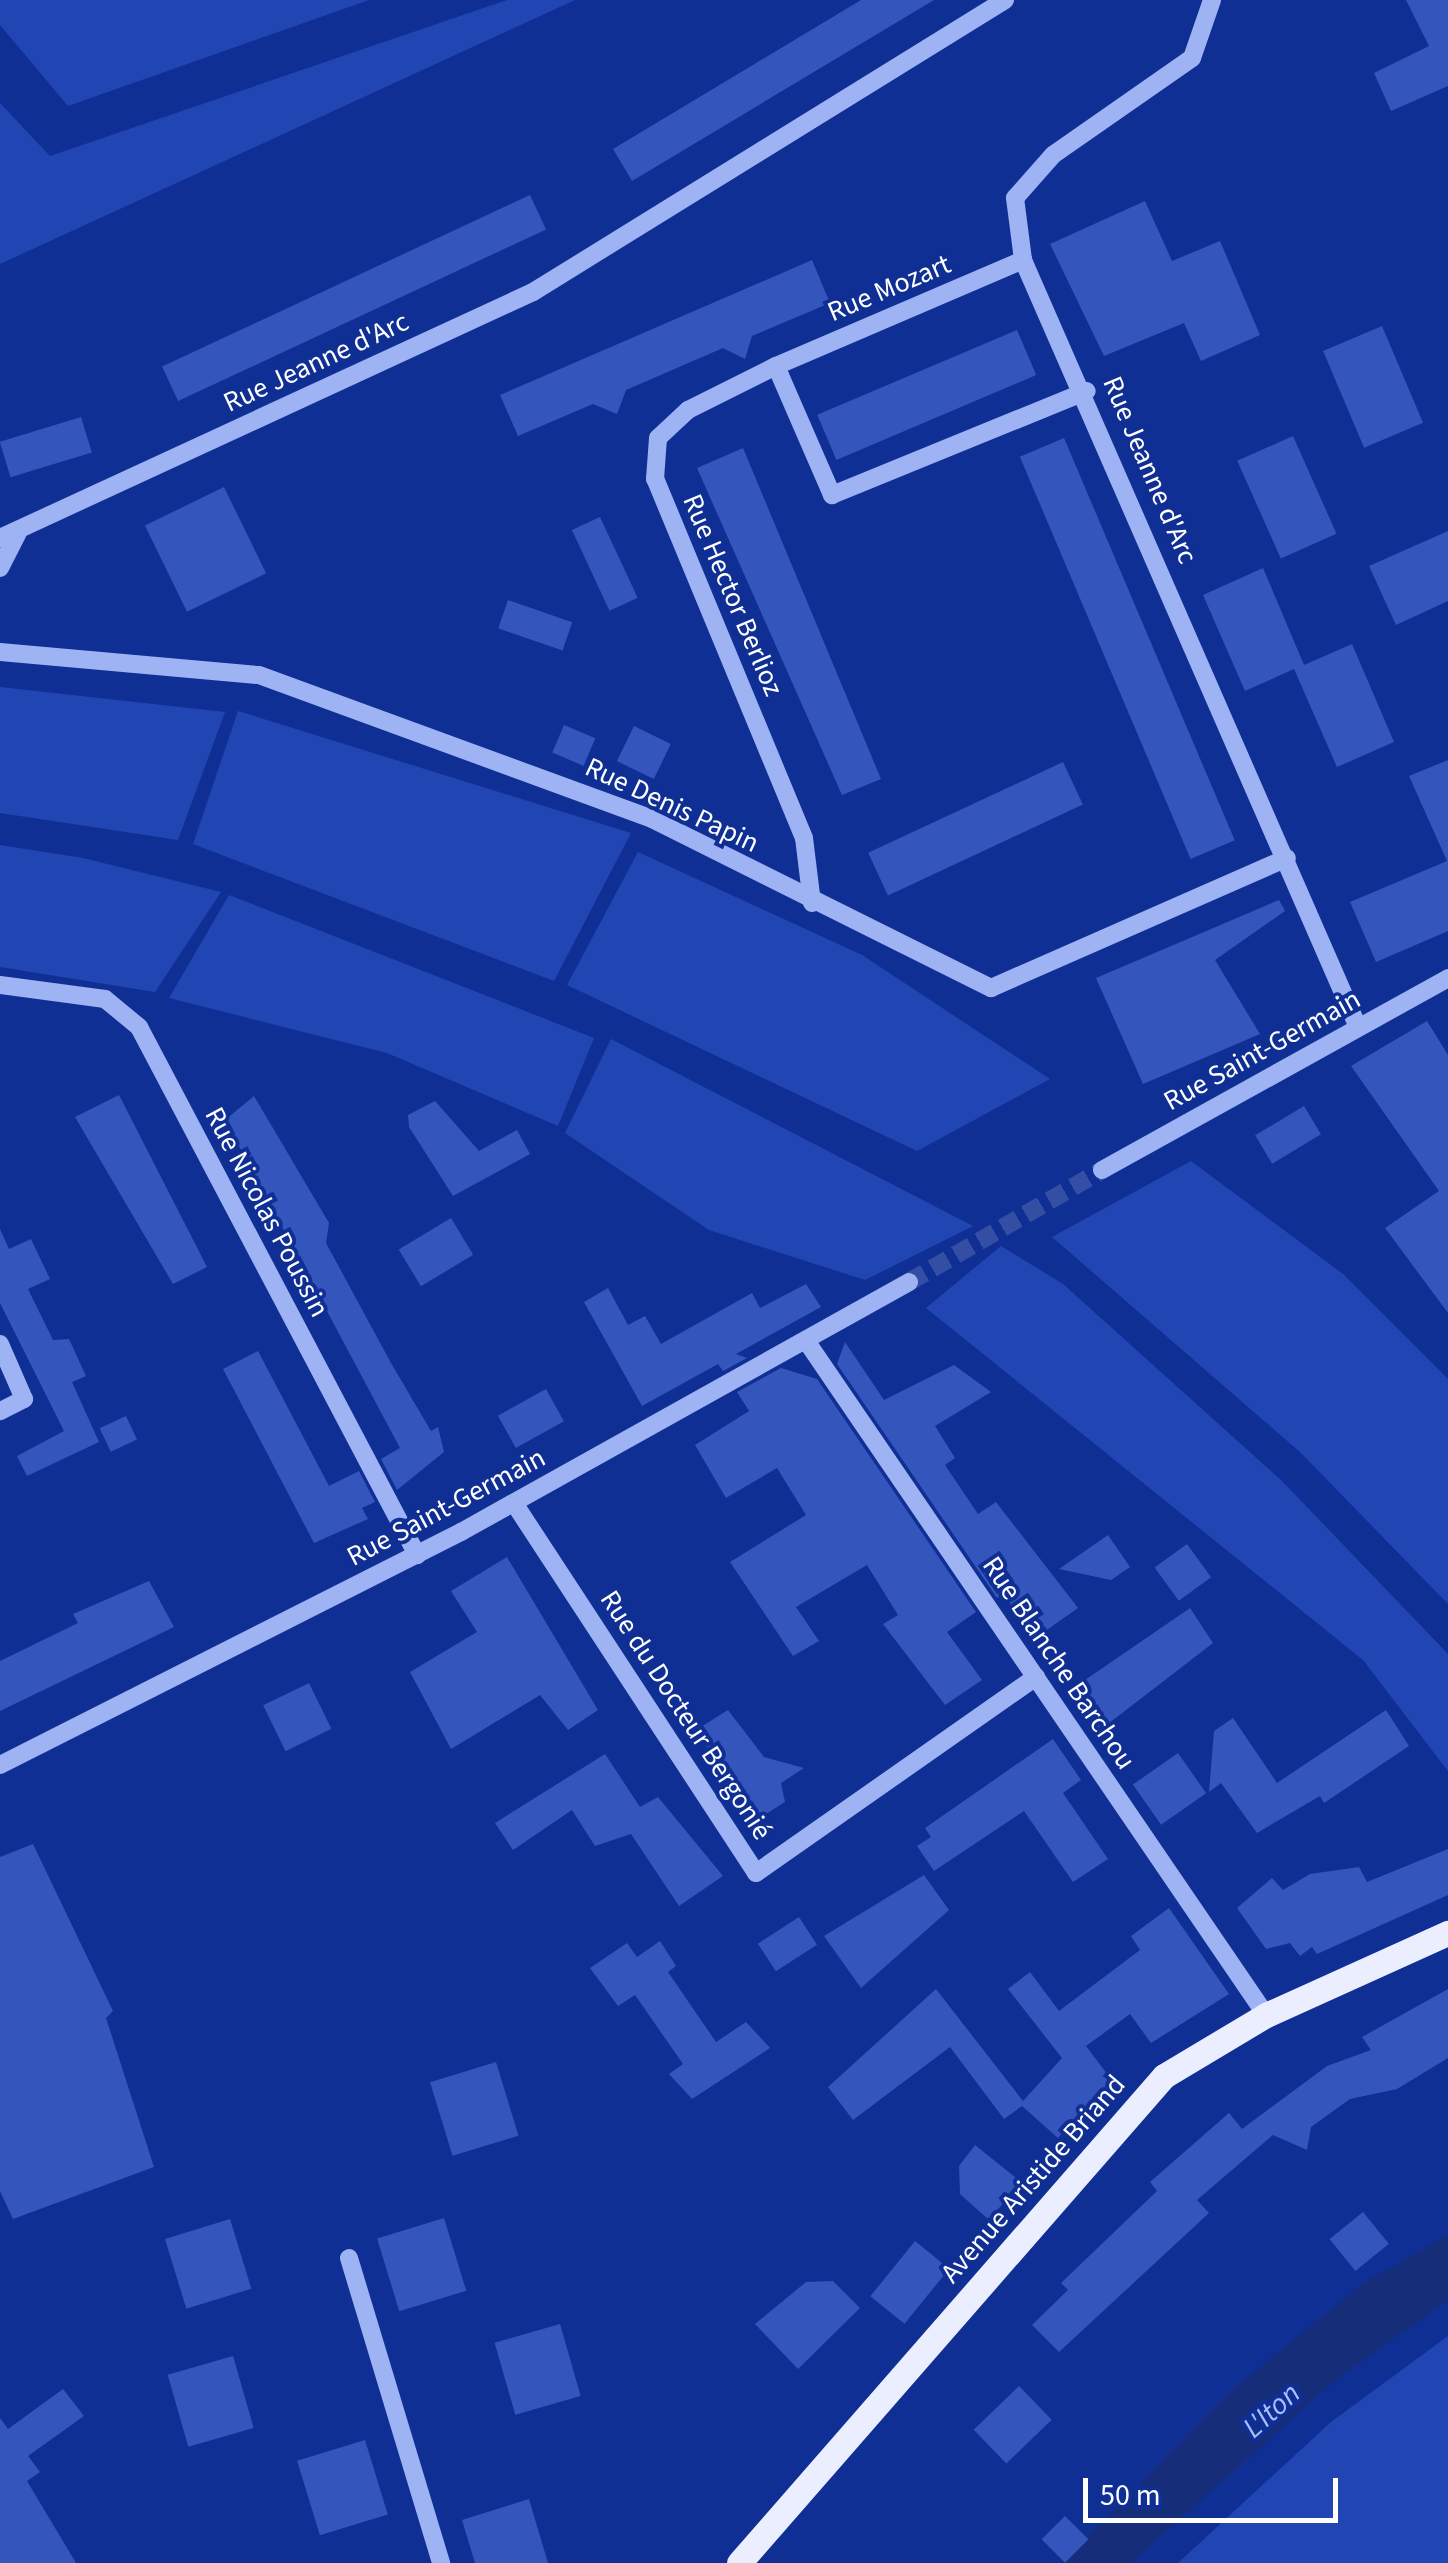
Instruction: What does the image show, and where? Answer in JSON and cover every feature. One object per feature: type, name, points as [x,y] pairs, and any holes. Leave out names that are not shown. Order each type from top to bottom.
[{"type":"main road","name":"Avenue Aristide Briand","points":[[739,2563],[1128,2111],[1208,2045],[1266,2014],[1448,1933]]},
{"type":"street","name":"Rue Jeanne d'Arc","points":[[9,536],[533,292],[1006,0]]},
{"type":"street","name":"Rue Jeanne d'Arc","points":[[1212,0],[1192,58],[1053,154],[1015,198],[1023,260],[1087,391],[1358,1027]]},
{"type":"street","name":"Rue Mozart","points":[[776,366],[1023,260]]},
{"type":"street","points":[[776,366],[832,496],[1087,391]]},
{"type":"street","name":"Rue Hector Berlioz","points":[[776,366],[688,410],[658,438],[655,479],[804,838],[812,903]]},
{"type":"street","points":[[0,568],[9,536]]},
{"type":"street","name":"Rue Denis Papin","points":[[0,652],[259,675],[652,819],[812,903],[991,988],[1286,858]]},
{"type":"street","name":"Rue Saint-Germain","points":[[1102,1170],[1448,978]]},
{"type":"street","name":"Rue Nicolas Poussin","points":[[0,986],[106,999],[139,1027],[417,1554]]},
{"type":"street","name":"Rue Saint-Germain","points":[[0,1765],[514,1503],[909,1282]]},
{"type":"street","name":"Rue Blanche Barchou","points":[[807,1342],[1266,2014]]},
{"type":"street","points":[[0,1344],[24,1399],[0,1411]]},
{"type":"street","name":"Rue du Docteur Bergonié","points":[[514,1503],[756,1873],[1036,1677]]},
{"type":"street","points":[[349,2258],[442,2563]]},
{"type":"shaded area","points":[[0,0],[369,0],[68,106],[0,25]]},
{"type":"shaded area","points":[[507,0],[575,0],[0,264],[0,103],[50,156]]},
{"type":"shaded area","points":[[0,687],[225,712],[178,840],[0,813]]},
{"type":"shaded area","points":[[238,711],[631,833],[554,981],[193,844]]},
{"type":"shaded area","points":[[0,845],[83,858],[221,892],[155,992],[0,967]]},
{"type":"shaded area","points":[[638,852],[862,955],[1050,1079],[917,1151],[567,985]]},
{"type":"shaded area","points":[[229,895],[594,1038],[558,1126],[387,1053],[169,998]]},
{"type":"shaded area","points":[[611,1039],[973,1226],[865,1280],[709,1230],[565,1133]]},
{"type":"shaded area","points":[[1191,1161],[1343,1274],[1448,1379],[1448,1604],[1300,1452],[1052,1237]]},
{"type":"shaded area","points":[[1001,1246],[1063,1284],[1282,1481],[1448,1654],[1448,1771],[1363,1660],[926,1308]]},
{"type":"shaded area","points":[[1448,2336],[1448,2563],[1178,2563],[1331,2422]]},
{"type":"water","name":"L'Iton","points":[[1448,2235],[1448,2300],[1333,2382],[1131,2563],[1061,2563],[1238,2385],[1364,2283]]},
{"type":"building","points":[[861,0],[934,0],[632,181],[613,149]]},
{"type":"building","points":[[1406,0],[1448,0],[1448,86],[1391,111],[1374,73],[1429,46]]},
{"type":"building","points":[[530,195],[546,229],[178,401],[162,367]]},
{"type":"building","points":[[1145,201],[1172,261],[1220,241],[1260,335],[1201,361],[1184,323],[1104,356],[1050,244]]},
{"type":"building","points":[[812,260],[830,303],[752,336],[745,359],[723,348],[626,390],[617,414],[593,404],[518,436],[500,395]]},
{"type":"building","points":[[1382,326],[1423,423],[1364,448],[1323,351]]},
{"type":"building","points":[[1017,330],[1036,375],[836,460],[817,415]]},
{"type":"building","points":[[81,417],[92,452],[11,477],[0,442]]},
{"type":"building","points":[[1293,436],[1337,534],[1281,559],[1237,461]]},
{"type":"building","points":[[1064,438],[1235,840],[1191,859],[1020,457]]},
{"type":"building","points":[[743,448],[881,779],[842,795],[697,468]]},
{"type":"building","points":[[224,487],[266,573],[187,612],[145,526]]},
{"type":"building","points":[[600,517],[638,598],[610,611],[572,530]]},
{"type":"building","points":[[1448,531],[1448,601],[1396,625],[1369,566]]},
{"type":"building","points":[[1263,568],[1304,665],[1352,644],[1394,742],[1337,767],[1294,669],[1245,691],[1203,595]]},
{"type":"building","points":[[508,600],[572,622],[563,651],[498,628]]},
{"type":"building","points":[[564,725],[595,738],[584,766],[552,753]]},
{"type":"building","points":[[634,726],[671,744],[654,779],[617,761]]},
{"type":"building","points":[[1448,760],[1448,931],[1376,962],[1350,902],[1447,861],[1409,776]]},
{"type":"building","points":[[1063,762],[1083,805],[888,895],[868,853]]},
{"type":"building","points":[[1279,900],[1285,911],[1215,960],[1260,1034],[1143,1084],[1096,978]]},
{"type":"building","points":[[1427,1021],[1448,1055],[1448,1313],[1385,1228],[1439,1191],[1351,1066]]},
{"type":"building","points":[[119,1095],[207,1267],[173,1284],[75,1117]]},
{"type":"building","points":[[254,1096],[329,1223],[326,1243],[391,1363],[431,1431],[438,1427],[444,1452],[397,1490],[381,1459],[400,1448],[225,1120]]},
{"type":"building","points":[[435,1101],[479,1151],[517,1130],[530,1154],[453,1196],[409,1127],[408,1115]]},
{"type":"building","points":[[1304,1106],[1321,1134],[1272,1164],[1255,1135]]},
{"type":"building","points":[[451,1218],[473,1255],[421,1286],[399,1249]]},
{"type":"building","points":[[0,1229],[9,1249],[31,1239],[50,1279],[28,1289],[53,1340],[69,1339],[86,1376],[72,1382],[99,1442],[27,1476],[17,1456],[64,1431],[0,1303]]},
{"type":"building","points":[[806,1284],[821,1307],[736,1354],[747,1358],[723,1371],[718,1364],[642,1406],[584,1302],[608,1288],[628,1325],[645,1316],[661,1344],[752,1293],[760,1308]]},
{"type":"building","points":[[845,1342],[884,1400],[954,1365],[991,1392],[935,1426],[955,1458],[945,1465],[978,1514],[996,1502],[1078,1608],[1034,1639],[1003,1594],[997,1598],[837,1364]]},
{"type":"building","points":[[258,1351],[329,1486],[359,1471],[375,1502],[362,1508],[368,1519],[314,1543],[223,1369]]},
{"type":"building","points":[[781,1368],[817,1379],[976,1612],[947,1632],[982,1680],[945,1705],[883,1624],[898,1615],[867,1565],[796,1607],[819,1641],[793,1656],[730,1562],[806,1515],[777,1468],[726,1498],[695,1445],[749,1411],[737,1392]]},
{"type":"building","points":[[546,1389],[564,1421],[516,1448],[498,1416]]},
{"type":"building","points":[[126,1416],[137,1440],[111,1452],[100,1428]]},
{"type":"building","points":[[1108,1535],[1130,1567],[1111,1580],[1059,1569]]},
{"type":"building","points":[[1187,1544],[1211,1577],[1179,1601],[1155,1568]]},
{"type":"building","points":[[507,1557],[598,1710],[568,1730],[540,1695],[451,1749],[410,1672],[477,1632],[451,1591]]},
{"type":"building","points":[[149,1581],[174,1627],[0,1711],[0,1661],[78,1623],[73,1614]]},
{"type":"building","points":[[1190,1608],[1213,1643],[1095,1734],[1069,1691]]},
{"type":"building","points":[[309,1683],[331,1729],[286,1751],[263,1705]]},
{"type":"building","points":[[728,1710],[764,1757],[804,1768],[781,1783],[785,1802],[755,1821],[696,1730]]},
{"type":"building","points":[[1386,1710],[1409,1746],[1324,1803],[1320,1796],[1257,1833],[1221,1783],[1209,1792],[1214,1731],[1233,1718],[1277,1783]]},
{"type":"building","points":[[1053,1739],[1081,1780],[1063,1793],[1108,1859],[1073,1882],[1024,1811],[934,1871],[917,1846],[931,1837],[925,1828]]},
{"type":"building","points":[[1178,1753],[1206,1793],[1161,1825],[1133,1785]]},
{"type":"building","points":[[605,1754],[640,1807],[658,1797],[723,1876],[679,1906],[631,1834],[595,1846],[572,1810],[513,1850],[495,1823]]},
{"type":"building","points":[[33,1844],[113,2011],[106,2018],[154,2167],[13,2219],[0,2191],[0,1857]]},
{"type":"building","points":[[1448,1849],[1448,1895],[1317,1954],[1312,1947],[1300,1956],[1290,1943],[1266,1949],[1237,1908],[1272,1878],[1283,1890],[1310,1874],[1359,1867],[1367,1882]]},
{"type":"building","points":[[924,1875],[949,1910],[861,1988],[824,1936]]},
{"type":"building","points":[[1169,1908],[1229,1994],[1151,2043],[1130,2014],[1086,2046],[1123,2095],[1104,2109],[1094,2097],[1058,2138],[1022,2106],[1004,2119],[950,2047],[853,2120],[828,2087],[936,1989],[1023,2101],[1062,2058],[1008,1989],[1030,1972],[1059,2011],[1140,1950],[1131,1936]]},
{"type":"building","points":[[799,1917],[817,1945],[776,1971],[758,1944]]},
{"type":"building","points":[[660,1941],[676,1966],[668,1972],[716,2042],[746,2022],[770,2048],[692,2099],[669,2074],[683,2064],[635,1995],[618,2006],[590,1968],[627,1943],[637,1957]]},
{"type":"building","points":[[1448,1989],[1448,2058],[1397,2089],[1350,2099],[1311,2127],[1307,2150],[1273,2135],[1197,2200],[1209,2213],[1059,2352],[1032,2325],[1068,2290],[1061,2283],[1157,2191],[1150,2182],[1229,2113],[1242,2129],[1327,2066],[1371,2050],[1362,2037]]},
{"type":"building","points":[[496,2062],[519,2136],[453,2156],[430,2082]]},
{"type":"building","points":[[975,2145],[1021,2182],[989,2220],[960,2194],[959,2166]]},
{"type":"building","points":[[1363,2212],[1389,2244],[1355,2271],[1330,2239]]},
{"type":"building","points":[[444,2218],[466,2291],[399,2311],[377,2238]]},
{"type":"building","points":[[230,2219],[251,2289],[186,2309],[165,2239]]},
{"type":"building","points":[[915,2241],[949,2269],[905,2324],[870,2296]]},
{"type":"building","points":[[833,2281],[860,2308],[798,2369],[755,2324],[806,2282]]},
{"type":"building","points":[[560,2324],[581,2396],[515,2415],[495,2343]]},
{"type":"building","points":[[233,2356],[254,2428],[188,2447],[168,2375]]},
{"type":"building","points":[[1019,2386],[1052,2420],[1006,2464],[974,2430]]},
{"type":"building","points":[[63,2389],[84,2416],[28,2456],[40,2472],[27,2481],[76,2563],[0,2563],[0,2418],[8,2429]]},
{"type":"building","points":[[365,2440],[388,2515],[320,2535],[297,2461]]},
{"type":"building","points":[[529,2499],[548,2563],[475,2563],[462,2520]]},
{"type":"building","points":[[1065,2516],[1088,2539],[1065,2563],[1042,2539]]},
{"type":"tunnel","points":[[909,1282],[1102,1170]]}]
